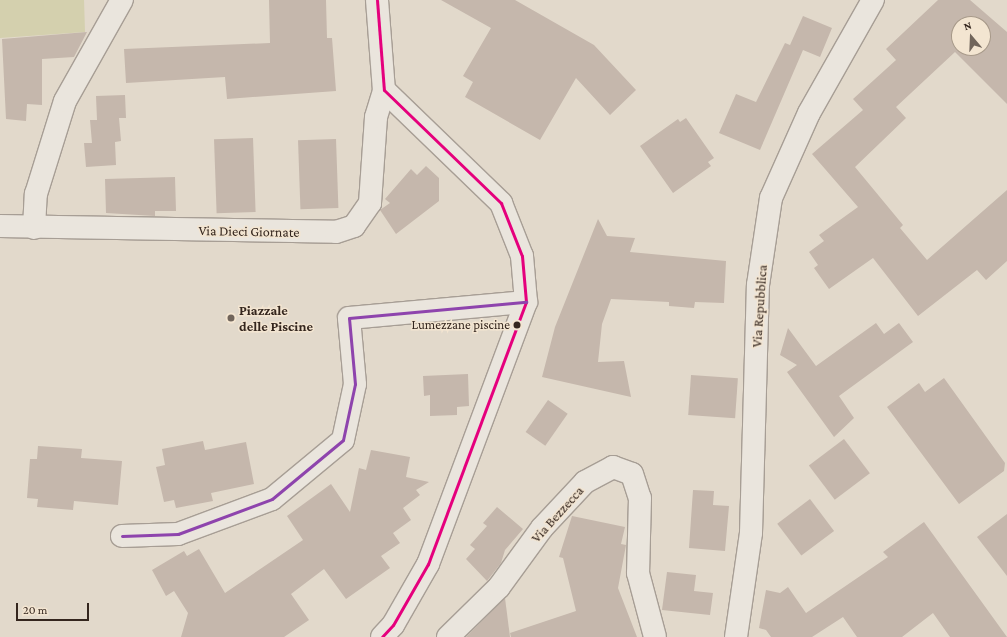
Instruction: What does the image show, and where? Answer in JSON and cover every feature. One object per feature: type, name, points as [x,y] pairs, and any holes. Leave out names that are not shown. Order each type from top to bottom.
[{"type":"street","points":[[34,228],[36,194],[65,101],[122,0]]},
{"type":"street","points":[[377,0],[384,90],[501,203],[522,256],[526,302],[428,564],[393,625],[382,637]]},
{"type":"street","name":"Via Repubblica","points":[[736,637],[751,533],[758,285],[771,198],[809,114],[873,0]]},
{"type":"street","name":"Via Dieci Giornate","points":[[0,226],[34,228],[336,232],[354,226],[370,203],[376,117],[384,90]]},
{"type":"street","points":[[122,536],[178,534],[272,499],[343,440],[355,384],[349,318],[526,302]]},
{"type":"street","name":"Via Bezzecca","points":[[448,637],[498,587],[542,528],[585,482],[613,467],[632,474],[640,498],[638,573],[655,637]]},
{"type":"shaded area","points":[[0,0],[84,0],[85,32],[0,38]]},
{"type":"building","points":[[269,0],[326,0],[327,38],[332,38],[336,91],[227,99],[225,77],[126,83],[124,49],[270,43]]},
{"type":"building","points":[[441,0],[515,0],[594,45],[636,90],[610,115],[576,78],[540,140],[465,97],[473,82],[463,76],[491,28]]},
{"type":"building","points":[[938,0],[970,0],[988,16],[951,16],[951,56],[896,107],[906,118],[855,167],[903,225],[900,228],[927,260],[1007,190],[1007,261],[986,280],[977,270],[918,316],[873,258],[829,289],[814,268],[818,265],[809,252],[824,241],[819,235],[858,207],[812,154],[863,110],[853,99],[896,60],[886,49]]},
{"type":"building","points":[[803,16],[832,28],[820,57],[803,50],[760,150],[719,133],[736,94],[756,102],[785,43],[790,45]]},
{"type":"building","points":[[991,18],[1007,32],[1007,104],[959,56],[991,56]]},
{"type":"building","points":[[87,32],[74,57],[42,59],[42,105],[27,104],[26,121],[6,119],[2,39]]},
{"type":"building","points":[[125,95],[126,118],[119,118],[121,141],[115,142],[116,165],[86,167],[84,143],[92,143],[90,120],[97,120],[96,96]]},
{"type":"building","points":[[686,118],[714,158],[708,162],[711,166],[673,193],[640,146],[678,119],[680,122]]},
{"type":"building","points":[[253,138],[256,212],[217,213],[214,139]]},
{"type":"building","points":[[336,139],[338,208],[300,209],[298,140]]},
{"type":"building","points":[[426,166],[439,178],[439,201],[396,234],[380,210],[390,203],[385,199],[411,169],[417,175]]},
{"type":"building","points":[[175,177],[176,211],[155,211],[155,216],[106,213],[105,179]]},
{"type":"building","points":[[598,219],[607,236],[635,238],[630,252],[726,261],[724,303],[695,302],[694,308],[669,306],[669,302],[611,299],[602,324],[598,362],[624,361],[631,397],[542,377],[555,327]]},
{"type":"building","points":[[876,323],[884,334],[899,323],[913,342],[839,396],[854,418],[834,437],[787,372],[797,365],[780,355],[788,328],[816,366]]},
{"type":"building","points":[[468,374],[469,406],[457,407],[457,415],[430,416],[430,395],[424,396],[423,376]]},
{"type":"building","points":[[691,375],[738,378],[735,418],[688,415]]},
{"type":"building","points":[[944,378],[1005,463],[1004,471],[959,504],[887,407],[919,383],[925,392]]},
{"type":"building","points":[[548,400],[568,414],[545,446],[526,432]]},
{"type":"building","points":[[844,439],[870,473],[835,500],[809,465]]},
{"type":"building","points":[[203,441],[205,450],[246,442],[254,484],[211,493],[213,501],[176,508],[174,500],[164,502],[156,467],[165,465],[162,449]]},
{"type":"building","points":[[38,446],[82,449],[81,458],[122,461],[118,505],[74,501],[73,510],[37,507],[38,499],[27,498],[30,459],[37,459]]},
{"type":"building","points":[[371,450],[410,457],[406,477],[429,482],[416,490],[420,495],[403,508],[411,520],[393,533],[400,543],[381,556],[390,568],[346,599],[324,569],[291,594],[309,620],[284,637],[181,637],[188,613],[174,591],[166,596],[152,570],[184,551],[187,556],[199,549],[225,593],[303,540],[287,516],[331,484],[350,512],[359,468],[366,470]]},
{"type":"building","points":[[693,490],[714,491],[713,505],[729,506],[725,551],[689,548]]},
{"type":"building","points":[[810,499],[834,531],[801,556],[777,524]]},
{"type":"building","points":[[497,507],[523,529],[505,550],[501,563],[487,581],[466,559],[475,549],[470,545],[487,526],[483,523]]},
{"type":"building","points":[[1007,514],[1007,576],[977,537]]},
{"type":"building","points":[[572,516],[625,527],[621,544],[626,545],[618,588],[637,637],[511,637],[510,633],[576,611],[563,558],[559,557]]},
{"type":"building","points":[[924,522],[1007,637],[950,637],[933,613],[902,637],[857,637],[843,617],[812,637],[771,637],[766,630],[759,628],[766,590],[780,593],[788,587],[806,613],[888,557],[883,552]]},
{"type":"building","points":[[667,572],[696,575],[694,591],[713,593],[710,615],[662,610]]},
{"type":"building","points":[[505,598],[510,637],[466,637]]},
{"type":"transit line","points":[[377,0],[384,90],[501,203],[522,256],[526,302],[428,564],[393,625],[382,637]]},
{"type":"transit line","points":[[122,536],[178,534],[272,499],[343,440],[355,384],[349,318],[526,302]]},
{"type":"place","name":"Piazzale delle Piscine","points":[[231,318]]},
{"type":"place","name":"Lumezzane piscine","points":[[517,325]]}]
